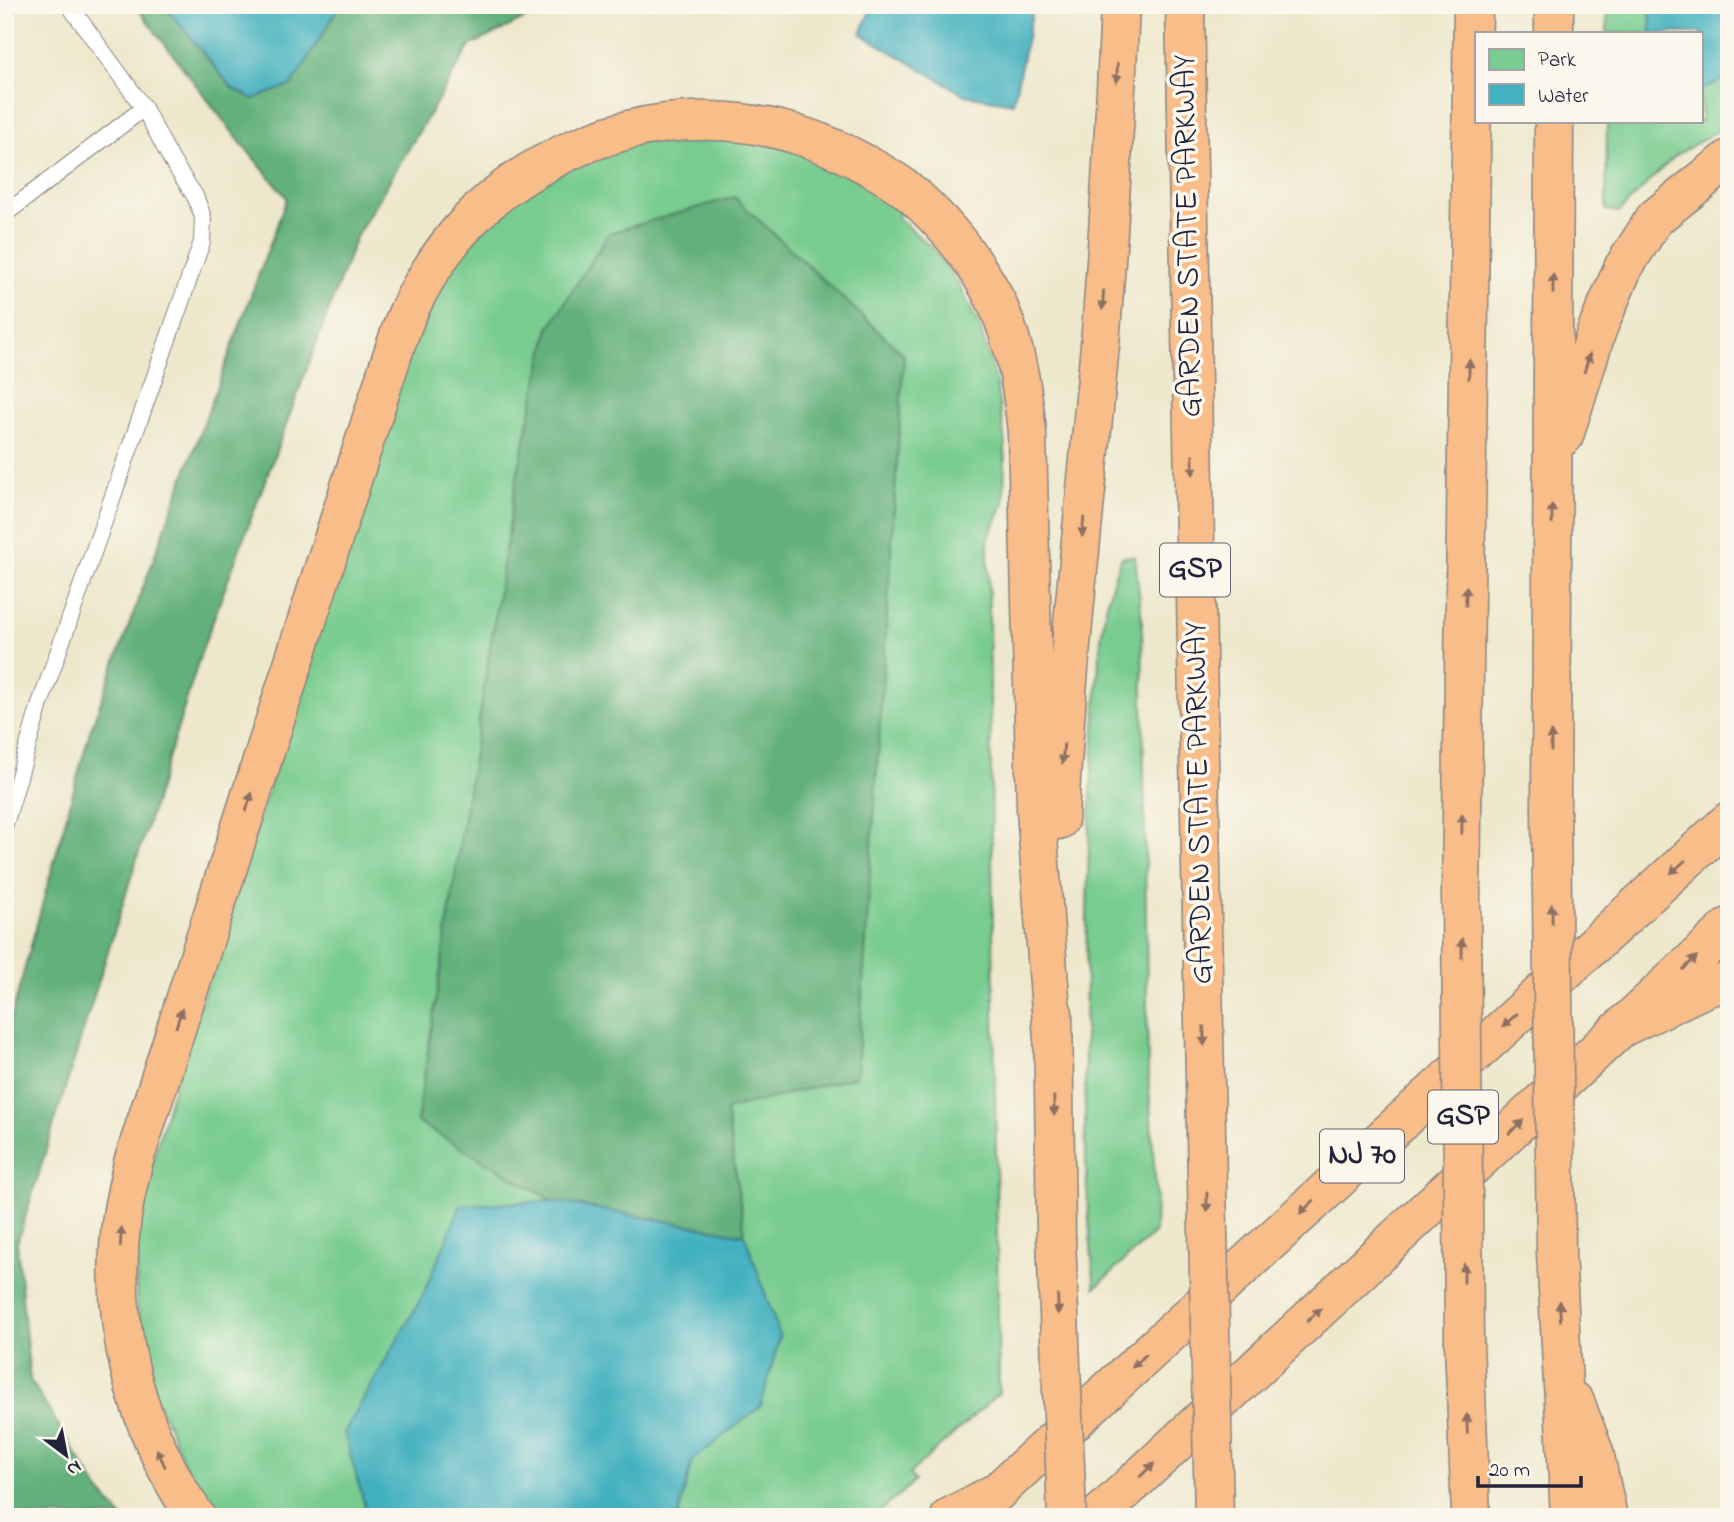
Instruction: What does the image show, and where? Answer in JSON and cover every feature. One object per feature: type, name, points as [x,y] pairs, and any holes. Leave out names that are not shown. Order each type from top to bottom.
[{"type":"highway","points":[[1067,1517],[1056,1237],[1053,1038],[1061,780],[1103,304],[1120,5]]},
{"type":"highway","name":"GARDEN STATE PARKWAY","points":[[1185,5],[1214,1517]]},
{"type":"highway","name":"GSP","points":[[1471,1517],[1464,1342],[1461,892],[1474,5]]},
{"type":"highway","points":[[1554,5],[1554,32]]},
{"type":"highway","points":[[196,1517],[163,1463],[134,1389],[126,1354],[118,1268],[122,1215],[133,1163],[408,312],[433,266],[467,223],[505,188],[539,166],[576,147],[606,136],[668,122],[735,121],[770,127],[809,138],[847,154],[912,194],[943,224],[985,281],[998,306],[1017,361],[1024,396],[1036,810],[1053,1038]]},
{"type":"highway","points":[[1554,122],[1550,809],[1556,1252],[1570,1517]]},
{"type":"highway","points":[[1552,475],[1597,330],[1623,268],[1655,218],[1729,159]]},
{"type":"highway","name":"NJ 70","points":[[984,1504],[1729,821]]},
{"type":"highway","name":"NJ 70","points":[[1097,1517],[1729,927]]},
{"type":"highway","points":[[1623,1027],[1707,987],[1729,982]]},
{"type":"highway","points":[[1563,1370],[1594,1452],[1608,1517]]},
{"type":"highway","points":[[950,1517],[984,1504]]},
{"type":"lane","points":[[5,824],[10,793],[40,704],[202,242],[204,217],[195,195],[172,162],[144,108],[69,5]]},
{"type":"lane","points":[[5,214],[144,108]]},
{"type":"green space","points":[[135,5],[164,5],[232,88],[292,85],[340,5],[552,5],[470,46],[356,237],[202,650],[17,1243],[30,1380],[98,1489],[122,1517],[5,1517],[5,1040],[90,731],[287,198],[236,137]]},
{"type":"green space","points":[[1607,5],[1729,5],[1729,124],[1675,156],[1619,212],[1606,210],[1607,122],[1702,122],[1702,32],[1607,32]]},
{"type":"green space","points":[[736,137],[810,154],[862,182],[902,211],[897,217],[933,249],[960,286],[980,328],[996,382],[1005,443],[1004,503],[988,539],[999,1393],[909,1474],[915,1481],[874,1517],[221,1517],[189,1474],[152,1388],[136,1298],[137,1223],[169,1102],[402,371],[443,278],[492,215],[584,159],[648,138]]},
{"type":"green space","points":[[734,197],[904,355],[857,1076],[726,1110],[745,1235],[553,1201],[417,1122],[516,481],[549,328],[609,233]]},
{"type":"green space","points":[[1135,556],[1142,622],[1148,1075],[1156,1192],[1155,1232],[1095,1288],[1086,1170],[1085,1090],[1092,772],[1103,624],[1122,557]]},
{"type":"water","points":[[164,5],[340,5],[292,85],[253,99],[232,88]]},
{"type":"water","points":[[872,5],[1034,5],[1013,103],[965,95],[861,34]]},
{"type":"water","points":[[1650,5],[1729,5],[1729,77],[1702,90],[1702,32],[1651,32]]},
{"type":"water","points":[[553,1201],[745,1235],[780,1336],[761,1406],[692,1461],[678,1517],[368,1517],[344,1433],[423,1295],[461,1205]]}]
